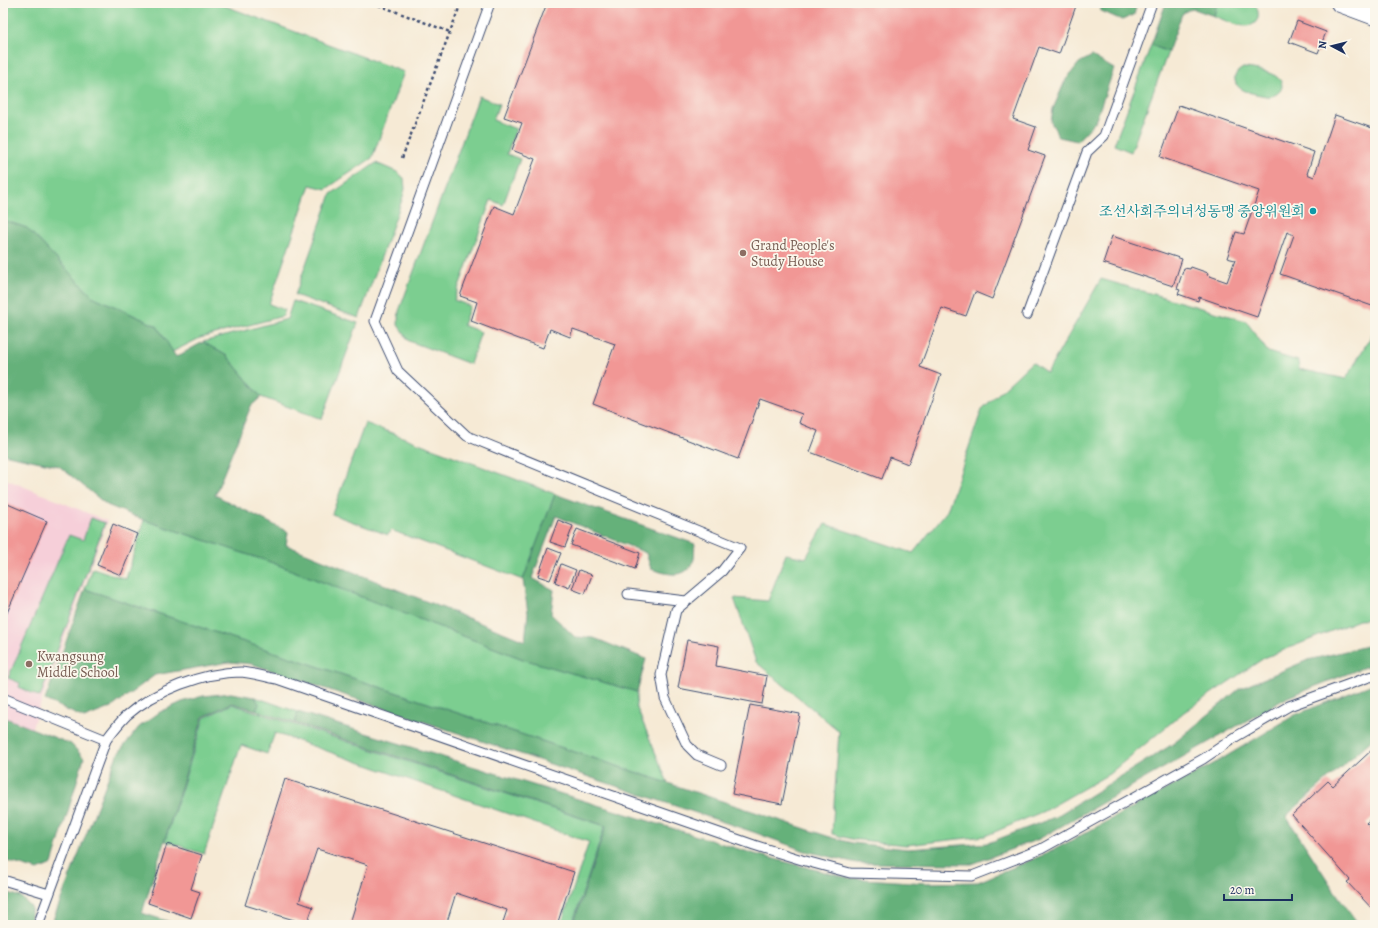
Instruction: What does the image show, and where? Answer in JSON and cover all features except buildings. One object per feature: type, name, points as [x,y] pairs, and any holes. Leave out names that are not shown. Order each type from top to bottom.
[{"type":"street","points":[[1340,3],[1375,16]]},
{"type":"lane","points":[[490,3],[375,321],[398,371],[467,436],[740,548],[722,571],[676,610],[662,675],[665,698],[687,745],[697,755],[721,765]]},
{"type":"lane","points":[[1027,315],[1087,152],[1104,136],[1152,3]]},
{"type":"lane","points":[[628,594],[686,601]]},
{"type":"lane","points":[[38,925],[106,740],[126,716],[151,698],[190,681],[220,674],[242,672],[277,679],[754,845],[809,862],[850,873],[972,876],[1041,849],[1203,758],[1237,736],[1289,706],[1375,676]]},
{"type":"lane","points":[[3,698],[106,740]]},
{"type":"lane","points":[[3,880],[49,894]]},
{"type":"path","points":[[373,3],[450,32]]},
{"type":"path","points":[[402,158],[461,3]]},
{"type":"shaded area","name":"Kwangsung Middle School","points":[[3,478],[107,521],[3,807]]},
{"type":"green space","points":[[3,3],[217,3],[404,72],[372,158],[326,189],[310,185],[269,304],[285,310],[283,316],[200,338],[172,352],[157,326],[92,296],[27,228],[3,220]]},
{"type":"green space","points":[[1100,3],[1137,3],[1134,15],[1122,20],[1101,11]]},
{"type":"green space","points":[[1166,3],[1217,3],[1214,16],[1194,9],[1188,10],[1182,14],[1168,52],[1151,45]]},
{"type":"green space","points":[[1217,3],[1253,3],[1257,9],[1258,18],[1255,23],[1250,25],[1244,26],[1231,23],[1214,16]]},
{"type":"green space","points":[[1151,45],[1168,52],[1131,152],[1114,145]]},
{"type":"green space","points":[[1092,56],[1114,69],[1095,122],[1077,141],[1059,137],[1051,122],[1053,109],[1065,81],[1079,63]]},
{"type":"green space","points":[[1243,68],[1261,71],[1275,76],[1281,81],[1282,85],[1280,91],[1277,94],[1266,96],[1243,90],[1236,84],[1235,76]]},
{"type":"green space","points":[[479,96],[499,104],[493,120],[516,129],[507,154],[520,159],[503,205],[491,200],[454,300],[470,306],[463,325],[481,332],[470,364],[409,341],[398,325],[399,311]]},
{"type":"green space","points":[[376,163],[397,172],[404,178],[405,189],[359,318],[295,295],[331,194]]},
{"type":"green space","points":[[3,220],[27,228],[92,296],[157,326],[176,357],[203,342],[227,356],[261,397],[251,406],[215,495],[288,532],[286,545],[525,641],[528,613],[523,580],[555,494],[695,544],[694,559],[687,571],[676,574],[663,573],[651,569],[646,553],[556,516],[532,578],[554,590],[551,614],[575,637],[594,638],[646,659],[637,692],[523,659],[273,563],[144,520],[107,505],[59,466],[3,454]]},
{"type":"green space","points":[[1101,279],[1246,321],[1268,352],[1298,361],[1299,369],[1346,379],[1375,329],[1375,619],[1359,620],[1264,658],[1184,712],[1109,774],[1044,811],[985,836],[906,845],[851,839],[832,834],[839,731],[756,662],[734,598],[768,601],[786,554],[806,558],[825,524],[913,553],[947,511],[982,409],[1032,362],[1047,373]]},
{"type":"green space","points":[[293,301],[358,323],[322,419],[261,397],[227,356],[203,342],[287,319]]},
{"type":"green space","points":[[365,423],[555,494],[523,580],[391,530],[388,535],[332,514]]},
{"type":"green space","points":[[91,518],[105,523],[40,697],[19,687],[20,683],[8,678],[69,535],[83,540]]},
{"type":"green space","points":[[144,520],[273,563],[523,659],[637,692],[636,706],[668,783],[85,589],[93,568],[126,579]]},
{"type":"green space","points":[[85,589],[833,838],[852,843],[908,849],[988,843],[1055,817],[1173,744],[1239,689],[1308,660],[1375,644],[1375,667],[1365,667],[1288,697],[1039,839],[972,864],[857,863],[805,851],[756,833],[252,664],[229,662],[155,675],[112,707],[84,718],[45,700]]},
{"type":"green space","points":[[1375,683],[1375,737],[1286,816],[1334,890],[1359,925],[573,925],[606,826],[295,723],[298,712],[755,854],[848,878],[926,883],[978,882],[1048,853],[1215,763],[1295,715]]},
{"type":"green space","points":[[231,693],[255,697],[259,704],[256,710],[232,703],[203,717],[142,913],[179,925],[51,925],[117,755],[139,727],[160,712],[182,702],[203,696]]},
{"type":"green space","points":[[255,697],[298,712],[295,723],[256,710],[259,704]]},
{"type":"green space","points":[[232,704],[605,826],[572,925],[561,925],[589,842],[275,733],[267,754],[241,745],[204,854],[165,841],[204,718]]},
{"type":"green space","points":[[3,717],[71,744],[84,758],[52,864],[38,870],[3,860]]},
{"type":"green space","points":[[3,891],[21,897],[31,907],[31,920],[29,925],[3,925]]},
{"type":"place","name":"조선사회주의녀성동맹 중앙위원회","points":[[1313,211]]},
{"type":"place","name":"Grand People's Study House","points":[[743,253]]},
{"type":"place","name":"Kwangsung Middle School","points":[[29,664]]}]
